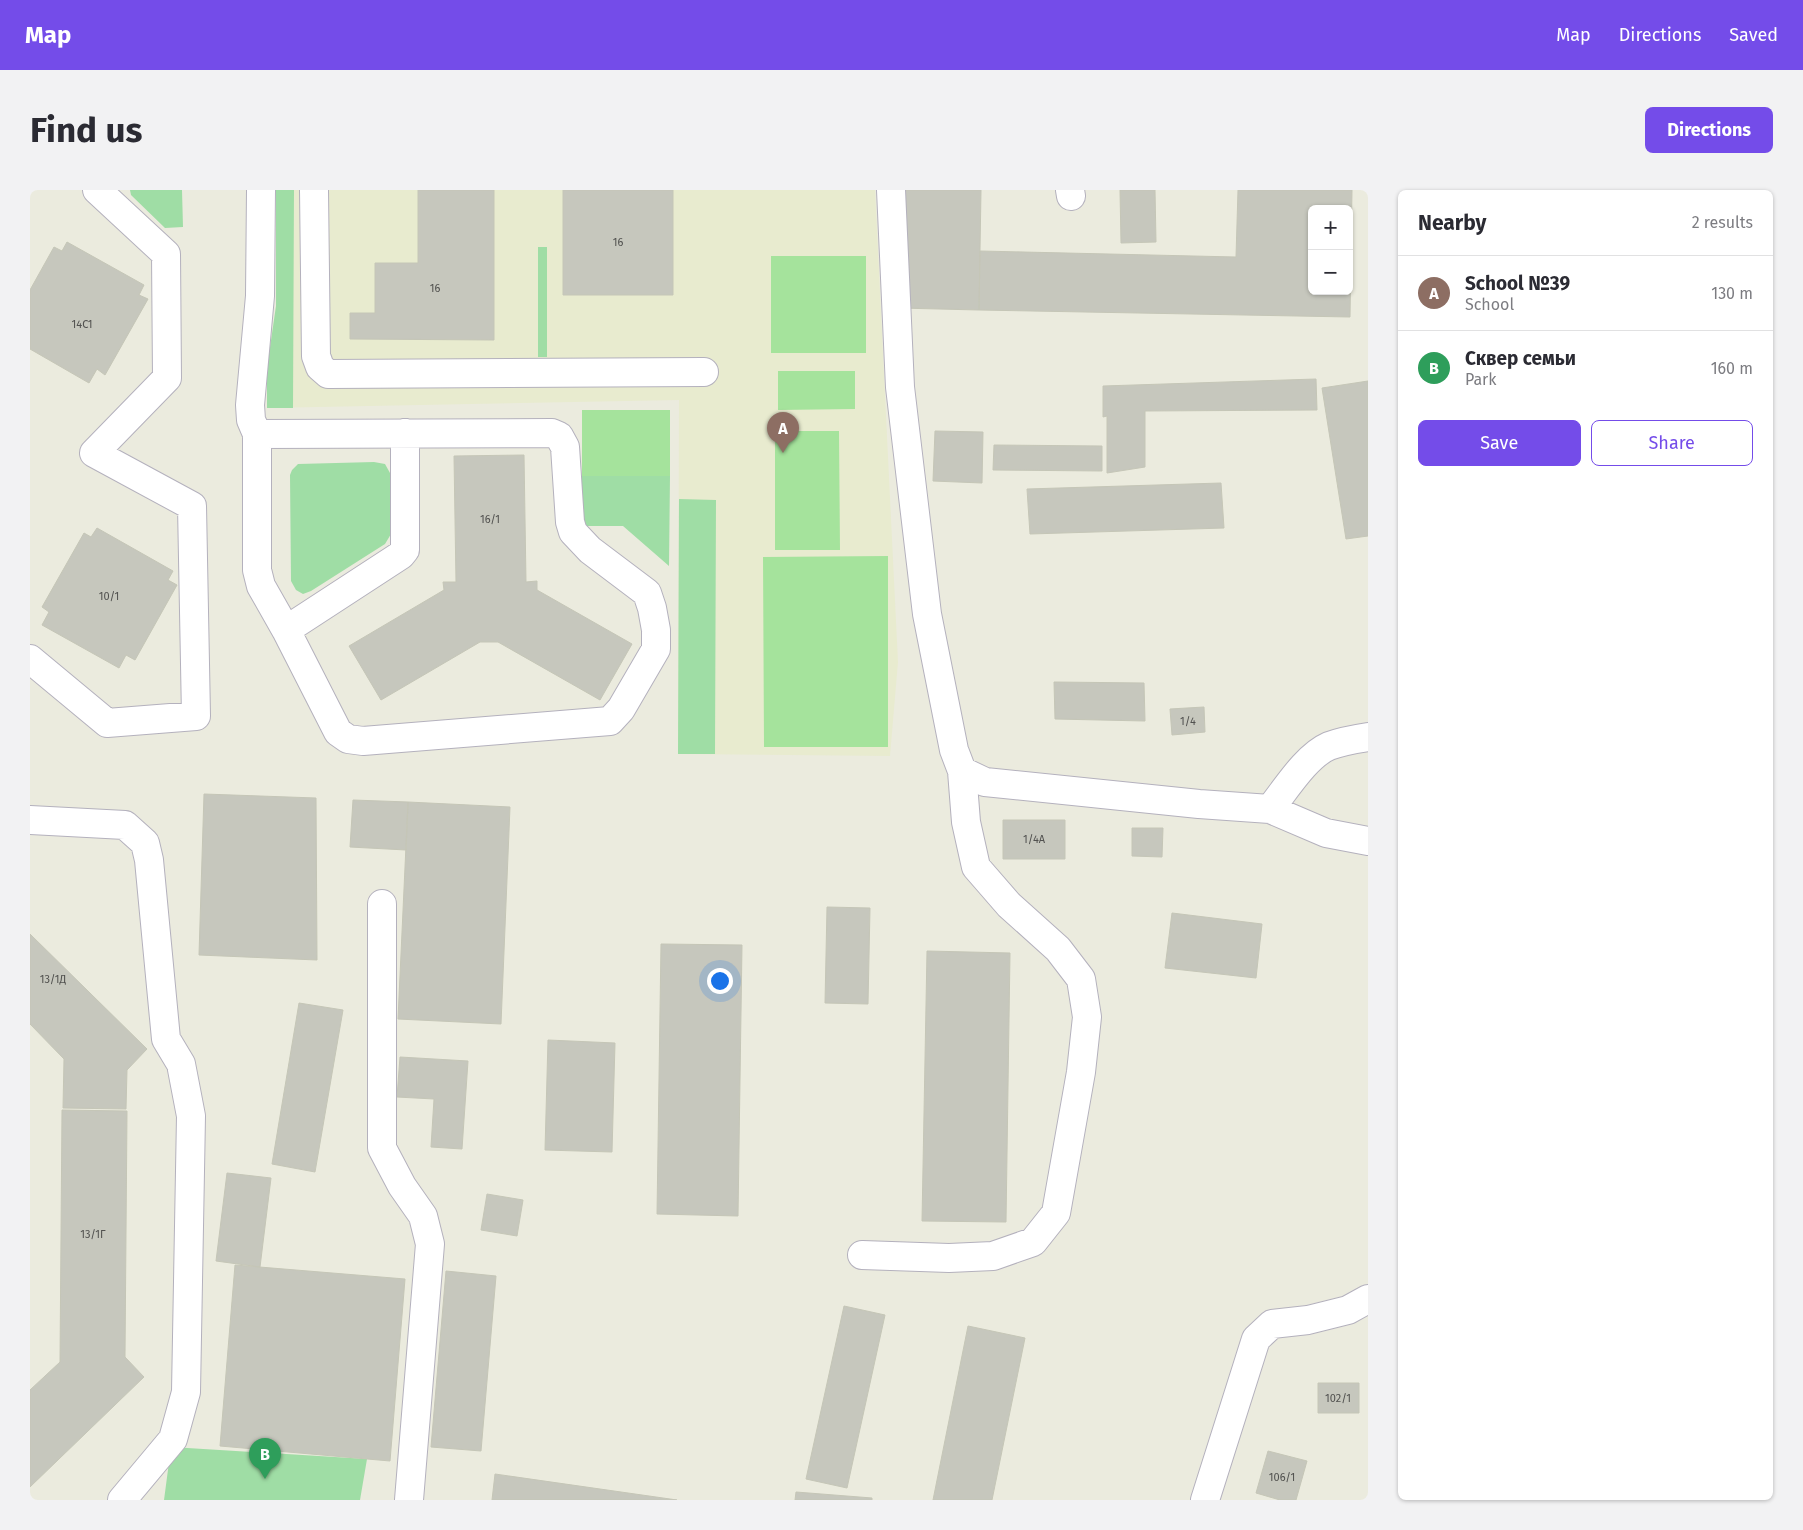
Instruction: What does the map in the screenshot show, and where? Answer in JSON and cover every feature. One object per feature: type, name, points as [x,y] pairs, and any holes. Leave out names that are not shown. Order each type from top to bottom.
[{"type":"street","points":[[30,659],[106,723],[196,716],[192,506],[94,453],[167,378],[166,254],[97,190]]},
{"type":"street","points":[[257,434],[552,433],[559,436],[565,447],[570,522],[573,532],[590,550],[647,593],[652,608],[656,630],[656,649],[621,709],[610,721],[596,723],[363,741],[348,739],[338,732],[286,630],[261,586],[258,570],[257,434],[251,420],[250,405],[260,296],[261,190]]},
{"type":"street","points":[[314,190],[316,356],[320,367],[328,374],[704,372]]},
{"type":"street","points":[[862,1255],[948,1258],[992,1256],[1033,1242],[1056,1213],[1080,1072],[1087,1017],[1080,979],[1058,949],[1009,905],[976,867],[966,822],[962,770],[954,750],[927,614],[900,387],[892,190]]},
{"type":"street","points":[[286,630],[401,555],[404,550],[405,433]]},
{"type":"street","points":[[1270,809],[1310,759],[1328,746],[1368,737]]},
{"type":"street","points":[[962,770],[985,782],[1199,804],[1270,809],[1326,833],[1368,841]]},
{"type":"street","points":[[30,820],[125,825],[144,843],[148,860],[166,1039],[181,1064],[191,1116],[186,1392],[173,1439],[122,1500]]},
{"type":"street","points":[[382,904],[382,1148],[402,1186],[423,1216],[430,1244],[409,1500]]},
{"type":"street","points":[[1205,1500],[1256,1339],[1272,1324],[1308,1320],[1348,1310],[1368,1299]]},
{"type":"shaded area","points":[[276,190],[875,190],[898,662],[890,756],[678,754],[679,400],[267,408],[267,368],[276,306]]},
{"type":"green space","points":[[130,190],[182,190],[183,227],[165,228],[131,195]]},
{"type":"green space","points":[[276,190],[294,190],[293,408],[267,408],[267,368],[276,306]]},
{"type":"green space","points":[[538,247],[547,247],[547,357],[538,357]]},
{"type":"green space","points":[[771,256],[866,256],[866,353],[771,353]]},
{"type":"green space","points":[[778,371],[855,371],[855,409],[778,410]]},
{"type":"green space","points":[[582,410],[670,410],[670,476],[582,476]]},
{"type":"green space","points":[[775,431],[839,431],[840,550],[775,550]]},
{"type":"green space","points":[[374,462],[385,464],[390,473],[391,534],[385,544],[311,591],[303,594],[296,590],[291,581],[290,475],[292,470],[298,464]]},
{"type":"green space","points":[[582,476],[670,476],[669,566],[623,526],[582,526]]},
{"type":"green space","points":[[679,499],[716,500],[715,754],[678,754]]},
{"type":"green space","points":[[888,556],[888,747],[764,747],[763,557]]},
{"type":"green space","points":[[171,1447],[367,1459],[360,1500],[164,1500]]},
{"type":"building","points":[[418,190],[494,190],[494,340],[350,339],[350,313],[375,313],[375,263],[418,263]]},
{"type":"building","points":[[563,190],[673,190],[673,295],[563,295]]},
{"type":"building","points":[[902,190],[981,190],[979,310],[899,308]]},
{"type":"building","points":[[1120,190],[1155,190],[1156,242],[1121,243]]},
{"type":"building","points":[[1238,190],[1352,190],[1352,205],[1308,205],[1308,295],[1350,295],[1350,317],[979,310],[980,251],[1236,257]]},
{"type":"building","points":[[67,242],[144,285],[139,295],[148,299],[105,375],[97,369],[89,383],[30,349],[30,290],[54,247],[62,251]]},
{"type":"building","points":[[1316,379],[1317,410],[1145,411],[1145,467],[1107,473],[1107,416],[1103,417],[1103,386]]},
{"type":"building","points":[[1368,381],[1368,536],[1346,539],[1322,388]]},
{"type":"building","points":[[935,431],[983,432],[982,483],[933,481]]},
{"type":"building","points":[[994,445],[1102,446],[1102,471],[993,470]]},
{"type":"building","points":[[524,455],[526,582],[537,581],[537,590],[632,644],[600,700],[498,642],[480,642],[381,700],[349,646],[444,590],[443,582],[456,582],[454,456]]},
{"type":"building","points":[[1221,483],[1224,528],[1030,534],[1027,489]]},
{"type":"building","points":[[97,528],[173,571],[168,580],[177,585],[135,660],[126,655],[119,668],[42,625],[49,612],[42,607],[84,533],[91,537]]},
{"type":"building","points":[[1054,682],[1144,683],[1145,721],[1055,719]]},
{"type":"building","points":[[1204,707],[1205,732],[1172,735],[1170,709]]},
{"type":"building","points":[[204,794],[316,798],[317,960],[199,955]]},
{"type":"building","points":[[353,800],[408,802],[406,850],[350,847]]},
{"type":"building","points":[[408,802],[510,807],[501,1024],[398,1019]]},
{"type":"building","points":[[1003,820],[1065,820],[1065,859],[1003,859]]},
{"type":"building","points":[[1132,828],[1163,828],[1162,857],[1132,856]]},
{"type":"building","points":[[827,907],[870,908],[868,1004],[825,1003]]},
{"type":"building","points":[[1172,913],[1262,924],[1256,978],[1165,968]]},
{"type":"building","points":[[30,934],[147,1049],[127,1070],[126,1109],[63,1108],[64,1059],[30,1024]]},
{"type":"building","points":[[661,944],[742,945],[738,1216],[657,1214]]},
{"type":"building","points":[[927,951],[1010,953],[1006,1222],[922,1221]]},
{"type":"building","points":[[299,1003],[343,1010],[315,1172],[272,1164]]},
{"type":"building","points":[[548,1040],[615,1043],[612,1152],[545,1150]]},
{"type":"building","points":[[400,1057],[468,1061],[462,1149],[431,1147],[434,1099],[397,1097]]},
{"type":"building","points":[[62,1110],[127,1111],[125,1357],[144,1377],[30,1487],[30,1390],[60,1362]]},
{"type":"building","points":[[227,1173],[271,1178],[260,1267],[216,1261]]},
{"type":"building","points":[[487,1194],[523,1200],[517,1236],[481,1230]]},
{"type":"building","points":[[235,1265],[405,1279],[390,1461],[220,1446]]},
{"type":"building","points":[[446,1271],[496,1276],[481,1451],[431,1447]]},
{"type":"building","points":[[844,1306],[885,1315],[847,1488],[806,1479]]},
{"type":"building","points":[[968,1326],[1025,1338],[992,1500],[933,1500]]},
{"type":"building","points":[[1318,1383],[1359,1383],[1359,1413],[1318,1413]]},
{"type":"building","points":[[1268,1451],[1307,1461],[1296,1500],[1280,1500],[1256,1493]]},
{"type":"building","points":[[495,1474],[677,1500],[492,1500]]},
{"type":"building","points":[[796,1492],[872,1498],[872,1500],[795,1500]]},
{"type":"place","name":"School №39","points":[[783,453]]},
{"type":"place","name":"Сквер семьи","points":[[265,1479]]}]
